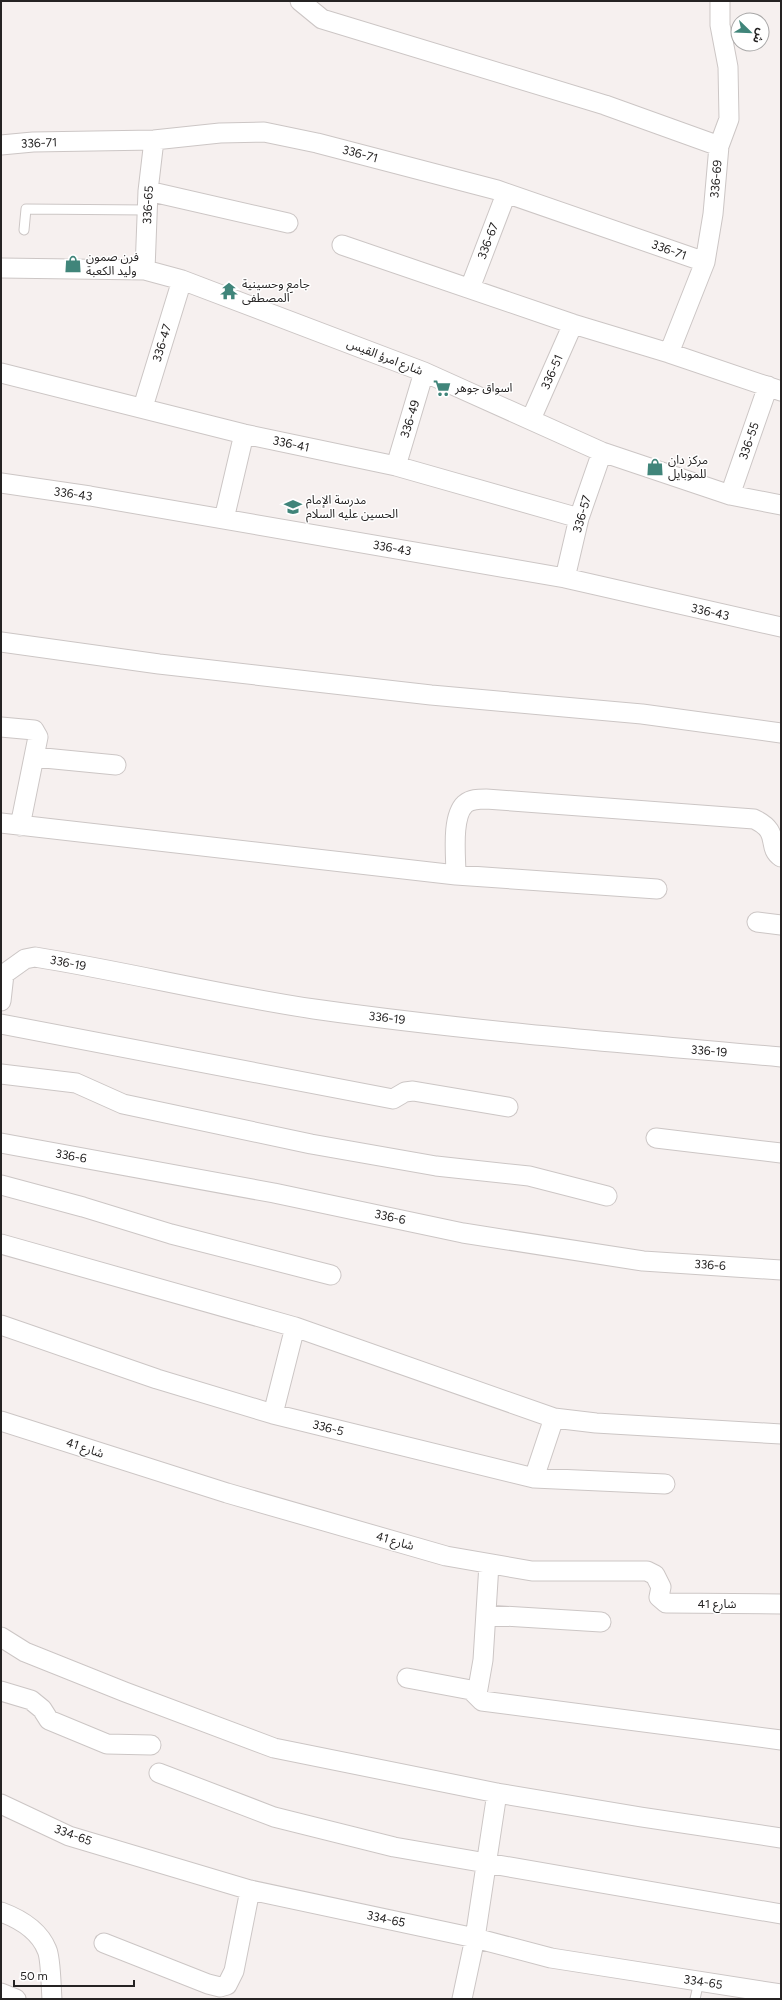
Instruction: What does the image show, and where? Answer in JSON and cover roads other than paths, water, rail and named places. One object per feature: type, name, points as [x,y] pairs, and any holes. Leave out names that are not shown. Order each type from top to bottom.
[{"type":"street","points":[[300,1],[322,18],[605,105],[719,146]]},
{"type":"street","name":"336-69","points":[[669,352],[705,262],[713,214],[719,146],[729,119],[728,67],[720,25],[720,1]]},
{"type":"street","name":"336-71","points":[[1,145],[34,142],[154,140],[220,133],[264,132],[317,143],[506,194],[705,262]]},
{"type":"street","name":"336-65","points":[[144,270],[148,191],[154,140]]},
{"type":"street","points":[[148,191],[288,223]]},
{"type":"street","name":"336-67","points":[[470,288],[506,194]]},
{"type":"street","points":[[342,245],[573,324],[669,352],[774,389]]},
{"type":"street","name":"شارع امرؤ القيس","points":[[1,268],[144,270],[182,280],[424,372],[532,419],[602,452],[730,495],[781,505]]},
{"type":"street","name":"336-47","points":[[143,407],[182,280]]},
{"type":"street","name":"336-51","points":[[532,419],[573,324]]},
{"type":"street","name":"336-49","points":[[396,466],[424,372]]},
{"type":"street","name":"336-41","points":[[1,373],[143,407],[244,434],[396,466],[580,518]]},
{"type":"street","name":"336-55","points":[[730,495],[774,389]]},
{"type":"street","points":[[224,519],[244,434]]},
{"type":"street","name":"336-57","points":[[566,578],[580,518],[602,452]]},
{"type":"street","name":"336-43","points":[[1,483],[90,496],[566,578],[781,627]]},
{"type":"street","points":[[1,642],[158,664],[431,695],[642,714],[781,733]]},
{"type":"street","points":[[1,727],[34,730],[38,737],[20,826]]},
{"type":"street","points":[[34,757],[116,765]]},
{"type":"street","points":[[456,875],[456,820],[466,803],[472,800],[486,799],[754,819],[766,824],[773,836],[774,848],[781,857]]},
{"type":"street","points":[[1,823],[456,875],[658,889]]},
{"type":"street","points":[[757,922],[781,925]]},
{"type":"street","name":"336-19","points":[[2,974],[25,958],[35,957],[156,981],[314,1009],[524,1034],[781,1057]]},
{"type":"street","points":[[1,1002],[2,974]]},
{"type":"street","points":[[1,1024],[393,1099],[405,1092],[413,1091],[508,1107]]},
{"type":"street","points":[[1,1074],[76,1083],[123,1104],[311,1144],[436,1166],[529,1176],[607,1196]]},
{"type":"street","points":[[656,1138],[781,1153]]},
{"type":"street","name":"336-6","points":[[1,1143],[274,1193],[463,1233],[643,1261],[781,1270]]},
{"type":"street","points":[[1,1185],[171,1234],[331,1275]]},
{"type":"street","points":[[1,1244],[295,1327],[554,1418],[596,1423],[781,1434]]},
{"type":"street","name":"336-5","points":[[1,1325],[157,1379],[273,1414],[534,1478],[665,1484]]},
{"type":"street","points":[[273,1414],[295,1327]]},
{"type":"street","points":[[534,1478],[554,1418]]},
{"type":"street","name":"شارع 41","points":[[1,1421],[234,1495],[446,1556],[532,1571],[647,1570],[655,1575],[660,1587],[659,1597],[666,1603],[781,1604]]},
{"type":"street","points":[[478,1694],[483,1660],[489,1564]]},
{"type":"street","points":[[486,1615],[601,1622]]},
{"type":"street","points":[[1,1637],[32,1655],[124,1692],[274,1748],[498,1793],[641,1817],[781,1838]]},
{"type":"street","points":[[407,1678],[471,1690],[478,1694],[482,1701],[781,1740]]},
{"type":"street","points":[[1,1691],[30,1700],[42,1709],[49,1720],[107,1744],[151,1745]]},
{"type":"street","points":[[159,1773],[274,1817],[394,1847],[781,1914]]},
{"type":"street","points":[[462,1999],[475,1938],[498,1793]]},
{"type":"street","name":"334-65","points":[[1,1804],[69,1836],[250,1890],[475,1938],[551,1958],[697,1990],[781,1994]]},
{"type":"street","points":[[104,1943],[208,1984],[220,1987],[227,1985],[234,1971],[250,1890]]},
{"type":"street","points":[[1,1912],[21,1920],[37,1934],[48,1951],[52,1999]]},
{"type":"street","points":[[1,1993],[16,1999]]},
{"type":"lane","points":[[24,230],[26,209],[147,210]]},
{"type":"place","name":"فرن صمون وليد الكعبة","points":[[73,264]]},
{"type":"place","name":"جامع وحسينية المصطفى","points":[[229,291]]},
{"type":"place","name":"اسواق جوهر","points":[[442,388]]},
{"type":"place","name":"مركز دان للموبايل","points":[[655,467]]},
{"type":"place","name":"مدرسة الإمام الحسين عليه السلام","points":[[293,507]]}]
